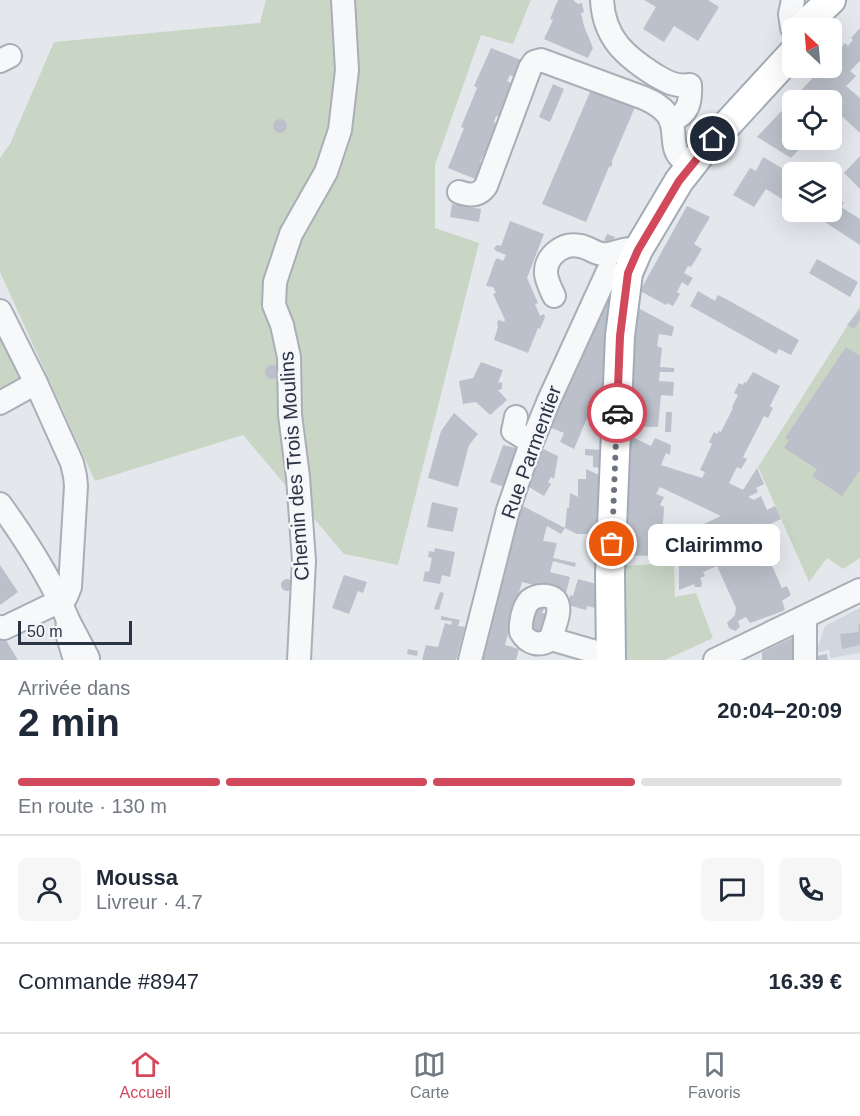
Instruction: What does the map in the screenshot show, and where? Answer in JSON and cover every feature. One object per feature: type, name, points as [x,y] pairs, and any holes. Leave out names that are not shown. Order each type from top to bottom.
[{"type":"main road","points":[[812,18],[831,0]]},
{"type":"main road","points":[[825,18],[842,0]]},
{"type":"main road","points":[[611,656],[610,574],[620,336],[619,262],[681,158],[782,49]]},
{"type":"main road","points":[[619,262],[701,153],[782,65]]},
{"type":"street","name":"Chemin des Trois Moulins","points":[[299,660],[304,561],[298,477],[290,414],[289,357],[282,325],[274,305],[275,282],[291,234],[326,172],[340,130],[347,69],[343,0]]},
{"type":"street","points":[[602,0],[614,40],[626,55],[671,85],[680,87],[696,79],[685,113],[671,122]]},
{"type":"street","points":[[791,18],[793,0]]},
{"type":"street","points":[[459,192],[474,195],[482,192],[486,186],[534,62],[541,60],[658,105],[669,116],[675,151],[681,158]]},
{"type":"street","points":[[555,296],[548,284],[546,272],[549,261],[565,246],[579,246],[619,262]]},
{"type":"street","name":"Rue Parmentier","points":[[470,660],[508,510],[516,431],[549,400],[619,262]]},
{"type":"street","points":[[0,311],[72,463],[76,486],[70,587],[64,611]]},
{"type":"street","points":[[0,403],[36,383]]},
{"type":"street","points":[[0,504],[27,541],[64,611],[84,660]]},
{"type":"street","points":[[715,660],[860,590]]},
{"type":"street","points":[[0,627],[4,628],[64,611]]},
{"type":"street","points":[[805,618],[805,660]]},
{"type":"street","points":[[506,640],[519,645],[541,641],[611,656]]},
{"type":"shaded area","points":[[860,608],[860,653],[830,658],[829,650],[816,653],[825,626]]},
{"type":"green space","points":[[266,0],[531,0],[513,44],[481,35],[435,165],[435,228],[479,243],[398,565],[344,554],[243,435],[95,481],[0,272],[0,158],[10,144],[54,42],[260,23]]},
{"type":"green space","points":[[860,306],[860,558],[843,569],[827,558],[809,582],[758,467]]},
{"type":"green space","points":[[0,325],[29,380],[0,395]]},
{"type":"green space","points":[[674,563],[675,597],[696,593],[713,638],[665,660],[617,660],[623,566]]},
{"type":"building","points":[[558,0],[573,0],[578,4],[582,3],[584,12],[581,13],[584,26],[593,48],[588,58],[544,39],[553,20],[550,19]]},
{"type":"building","points":[[644,0],[708,0],[719,7],[698,41],[674,26],[664,42],[643,29],[656,7]]},
{"type":"building","points":[[860,28],[860,61],[850,71],[856,76],[846,86],[860,98],[860,133],[842,116],[842,90],[801,90],[813,78],[842,78],[842,47],[845,43],[848,46],[853,40],[851,38]]},
{"type":"building","points":[[491,48],[521,60],[514,77],[510,75],[507,81],[511,83],[505,99],[508,101],[501,117],[496,116],[494,122],[498,124],[487,158],[483,156],[480,162],[485,164],[478,180],[448,168],[477,88],[474,86]]},
{"type":"building","points":[[553,84],[564,89],[550,122],[539,117]]},
{"type":"building","points":[[593,85],[594,90],[635,107],[612,161],[612,166],[609,167],[586,222],[542,204]]},
{"type":"building","points":[[782,110],[782,150],[799,150],[791,158],[757,137]]},
{"type":"building","points":[[277,119],[283,119],[287,126],[283,133],[277,133],[273,129],[273,123]]},
{"type":"building","points":[[860,156],[860,189],[844,173]]},
{"type":"building","points":[[763,157],[782,168],[782,199],[766,189],[754,207],[733,195],[750,168],[756,171]]},
{"type":"building","points":[[452,204],[481,209],[479,222],[450,217]]},
{"type":"building","points":[[687,206],[710,217],[694,244],[702,249],[691,267],[688,266],[684,273],[693,278],[688,286],[682,282],[677,292],[680,294],[673,306],[667,303],[666,305],[640,291]]},
{"type":"building","points":[[842,208],[860,219],[860,245],[825,222],[842,222]]},
{"type":"building","points":[[510,221],[544,234],[527,278],[538,303],[535,304],[540,316],[544,314],[545,317],[528,353],[494,340],[498,327],[497,322],[505,320],[493,294],[496,293],[493,287],[486,286],[495,261],[497,258],[503,261],[506,255],[494,248],[497,245],[501,246]]},
{"type":"building","points":[[607,234],[615,237],[612,244],[604,241]]},
{"type":"building","points":[[817,259],[858,282],[850,297],[809,273]]},
{"type":"building","points":[[698,291],[715,301],[718,295],[799,340],[791,355],[779,349],[776,354],[690,306]]},
{"type":"building","points":[[606,297],[611,302],[606,330],[604,397],[592,396],[588,416],[574,449],[560,442],[564,433],[544,425]]},
{"type":"building","points":[[636,307],[674,327],[672,336],[659,334],[657,346],[662,348],[660,367],[674,368],[674,372],[660,372],[659,381],[674,382],[673,396],[661,395],[658,427],[628,426],[630,341]]},
{"type":"building","points":[[860,310],[860,320],[854,329],[847,325]]},
{"type":"building","points":[[846,347],[860,356],[860,470],[842,496],[812,476],[817,469],[784,448],[789,440],[785,438]]},
{"type":"building","points":[[481,362],[503,370],[498,383],[502,382],[502,389],[498,390],[507,400],[490,415],[476,402],[463,404],[459,381],[473,378]]},
{"type":"building","points":[[272,365],[277,367],[279,372],[277,377],[272,379],[267,377],[265,372],[267,367]]},
{"type":"building","points":[[753,372],[780,386],[770,406],[773,408],[768,418],[764,416],[743,457],[747,459],[741,469],[737,467],[729,483],[743,490],[757,468],[764,484],[756,488],[758,492],[748,497],[754,500],[761,496],[767,510],[775,506],[781,519],[768,525],[771,530],[762,534],[760,529],[756,530],[782,588],[787,586],[791,595],[782,601],[785,609],[783,611],[750,623],[746,617],[738,621],[740,627],[735,631],[729,628],[727,623],[735,615],[736,608],[717,566],[703,572],[705,576],[700,578],[701,587],[695,587],[694,584],[679,590],[679,557],[624,555],[628,435],[651,446],[655,438],[671,445],[670,455],[666,453],[661,465],[702,478],[705,472],[700,470],[712,444],[709,442],[714,432],[717,434],[721,432],[738,395],[734,393],[739,383],[743,385],[744,382],[746,383]],"holes":[[[660,487],[721,516],[680,535],[680,527],[663,524],[664,507],[660,505],[664,497],[656,494]]]},
{"type":"building","points":[[666,412],[672,412],[671,432],[665,432]]},
{"type":"building","points":[[454,413],[478,434],[469,445],[458,487],[428,478],[441,431]]},
{"type":"building","points":[[503,445],[520,449],[507,488],[490,482]]},
{"type":"building","points":[[537,446],[558,456],[554,479],[551,477],[548,482],[551,484],[544,496],[524,484]]},
{"type":"building","points":[[585,449],[603,450],[603,468],[593,467],[593,456],[585,455]]},
{"type":"building","points":[[586,469],[603,477],[601,534],[577,534],[565,528],[570,493],[578,497],[578,479],[586,479]]},
{"type":"building","points":[[432,502],[458,508],[453,532],[427,527]]},
{"type":"building","points":[[517,503],[565,528],[561,534],[547,526],[543,541],[557,543],[553,558],[576,563],[575,567],[553,561],[550,572],[570,577],[566,593],[522,582],[505,645],[519,649],[516,660],[478,660]]},
{"type":"building","points":[[435,548],[455,552],[450,577],[442,575],[440,584],[423,581],[425,571],[429,572],[432,558],[428,557],[429,551],[434,552]]},
{"type":"building","points":[[0,565],[18,592],[0,605]]},
{"type":"building","points":[[344,575],[367,582],[363,593],[358,591],[349,614],[332,608]]},
{"type":"building","points":[[287,579],[293,585],[287,591],[281,585]]},
{"type":"building","points":[[578,579],[600,585],[600,609],[587,606],[586,610],[568,605]]},
{"type":"building","points":[[440,592],[444,593],[439,610],[434,609]]},
{"type":"building","points":[[541,605],[544,609],[542,613],[551,615],[545,637],[526,635],[535,606]]},
{"type":"building","points":[[441,616],[460,620],[458,626],[465,627],[456,660],[422,660],[426,645],[438,647],[445,623],[451,625],[452,621],[441,620]]},
{"type":"building","points":[[860,624],[860,645],[842,649],[840,634],[859,632],[858,625]]},
{"type":"building","points":[[4,637],[18,660],[0,660],[0,640]]},
{"type":"building","points":[[794,637],[793,660],[762,660],[762,652]]},
{"type":"building","points":[[408,649],[418,651],[417,656],[407,654]]},
{"type":"building","points":[[827,654],[828,660],[816,660],[816,656]]},
{"type":"way so far","points":[[612,544],[617,413]]},
{"type":"place","name":"Clairimmo","points":[[612,544]]},
{"type":"route","points":[[617,413],[620,336],[628,273],[638,250],[679,181],[713,139]]}]
